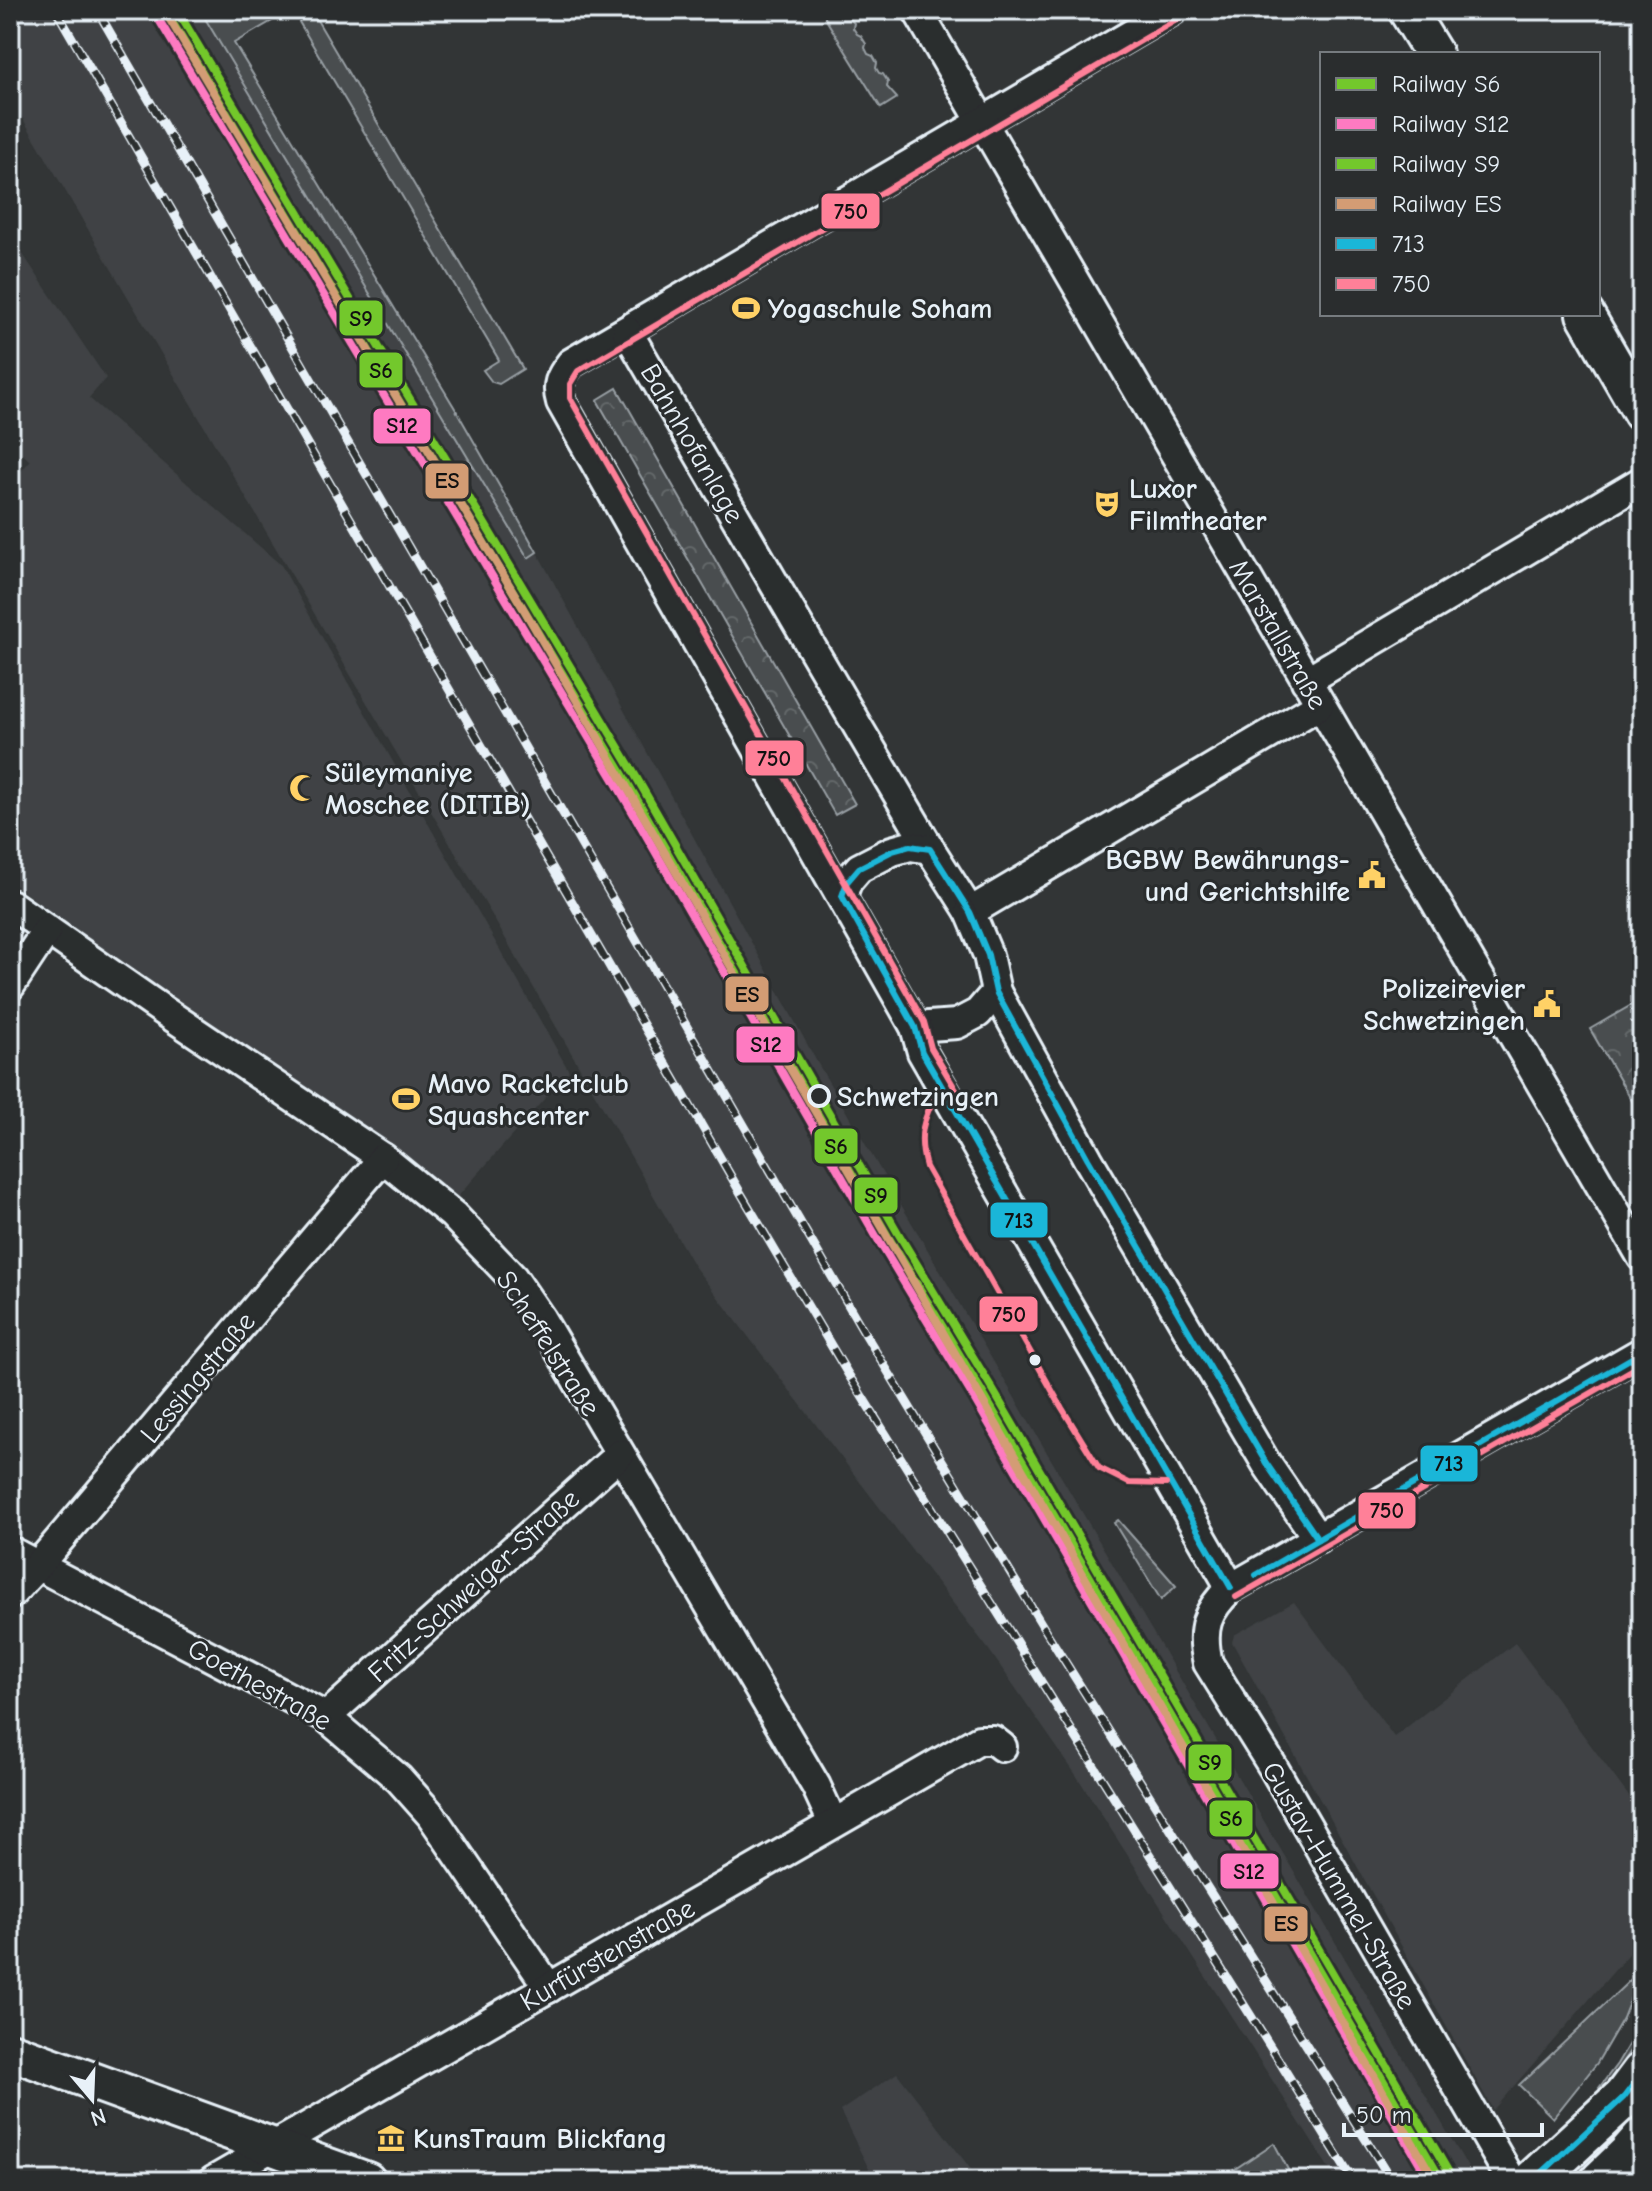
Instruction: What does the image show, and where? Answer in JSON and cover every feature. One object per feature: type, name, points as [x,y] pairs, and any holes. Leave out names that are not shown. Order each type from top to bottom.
[{"type":"main road","points":[[1533,2181],[1624,2097],[1642,2073]]},
{"type":"main road","points":[[1601,2181],[1642,2139]]},
{"type":"street","name":"Marstallstraße","points":[[917,10],[1642,1257]]},
{"type":"street","points":[[627,331],[1173,10]]},
{"type":"street","points":[[1407,10],[1433,52]]},
{"type":"street","points":[[1586,316],[1642,413]]},
{"type":"street","name":"Bahnhofanlage","points":[[1231,1588],[922,1052],[915,1027],[561,402],[560,377],[571,363],[627,331],[930,849],[970,912],[988,955],[996,992],[1088,1159],[1266,1463],[1318,1539]]},
{"type":"street","points":[[970,912],[1642,481]]},
{"type":"street","points":[[842,896],[847,882],[859,868],[892,851],[910,846],[930,849]]},
{"type":"street","name":"Scheffelstraße","points":[[10,904],[383,1158],[450,1212],[513,1278],[541,1319],[821,1795],[833,1823]]},
{"type":"street","points":[[10,986],[47,930]]},
{"type":"street","points":[[915,1027],[957,1024],[978,1013],[996,992]]},
{"type":"street","name":"Lessingstraße","points":[[10,1595],[383,1158]]},
{"type":"street","points":[[1231,1588],[1642,1352]]},
{"type":"street","name":"Fritz-Schweiger-Straße","points":[[326,1717],[620,1454]]},
{"type":"street","name":"Goethestraße","points":[[10,1551],[326,1717],[399,1779],[431,1815],[549,1988]]},
{"type":"street","name":"Gustav-Hummel-Straße","points":[[1231,1588],[1209,1614],[1204,1644],[1208,1663],[1273,1767],[1512,2181]]},
{"type":"street","name":"Kurfürstenstraße","points":[[213,2181],[979,1740],[993,1740],[1002,1747]]},
{"type":"street","points":[[10,2051],[272,2147],[317,2172],[367,2181]]},
{"type":"shaded area","points":[[10,10],[215,10],[456,410],[817,1062],[1476,2181],[1337,2181],[1076,1775],[989,1650],[694,1266],[486,905],[10,97]]},
{"type":"shaded area","points":[[10,235],[106,378],[89,398],[281,565],[569,1071],[454,1201],[10,882],[10,483],[30,461],[10,442]]},
{"type":"shaded area","points":[[1294,1602],[1394,1737],[1515,1643],[1642,1814],[1642,1939],[1493,2110],[1232,1642],[1234,1635]]},
{"type":"shaded area","points":[[897,2073],[980,2181],[862,2181],[872,2175],[840,2111]]},
{"type":"green space","points":[[200,10],[291,10],[234,43],[456,410],[537,552],[528,558]]},
{"type":"green space","points":[[292,10],[309,10],[317,20],[523,369],[499,384],[492,382],[483,370],[499,360]]},
{"type":"green space","points":[[826,10],[842,10],[854,23],[853,28],[866,44],[868,54],[873,56],[879,73],[888,82],[887,87],[897,98],[881,108],[825,18]]},
{"type":"green space","points":[[617,388],[855,804],[835,815],[597,400]]},
{"type":"green space","points":[[1642,999],[1642,1118],[1590,1029]]},
{"type":"green space","points":[[1118,1520],[1176,1586],[1161,1600],[1114,1523]]},
{"type":"green space","points":[[1642,1969],[1623,2018],[1597,2063],[1553,2118],[1519,2085]]},
{"type":"green space","points":[[1642,2022],[1642,2034],[1602,2091],[1599,2088]]},
{"type":"green space","points":[[1642,2089],[1642,2115],[1586,2177],[1576,2159]]},
{"type":"green space","points":[[1274,2143],[1294,2181],[1217,2181]]},
{"type":"railway","points":[[56,10],[848,1374],[1353,2181]]},
{"type":"railway","points":[[97,10],[864,1332],[1047,1633],[1392,2181]]},
{"type":"rail line","name":"S6","points":[[165,10],[622,773],[889,1238],[981,1390],[1442,2181]]},
{"type":"rail line","name":"S9","points":[[177,10],[631,768],[898,1233],[990,1385],[1451,2176]]},
{"type":"rail line","name":"S12","points":[[156,15],[613,778],[880,1243],[972,1395],[1430,2181]]},
{"type":"rail line","name":"ES","points":[[170,20],[523,608],[1435,2181]]},
{"type":"transit line","name":"750","points":[[956,1090],[931,1048],[924,1022],[570,398],[570,384],[578,371],[1178,19]]},
{"type":"transit line","name":"713","points":[[1231,1588],[922,1052],[915,1027],[842,896],[847,882],[859,868],[892,851],[910,846],[930,849],[970,912],[988,955],[996,992],[1088,1159],[1266,1463],[1318,1539]]},
{"type":"transit line","name":"750","points":[[938,1090],[923,1127],[922,1146],[926,1167],[1062,1408],[1099,1468],[1129,1483],[1166,1484]]},
{"type":"transit line","name":"713","points":[[1256,1575],[1642,1352]]},
{"type":"transit line","name":"750","points":[[1236,1597],[1642,1364]]},
{"type":"transit line","name":"713","points":[[1533,2181],[1624,2097],[1642,2073]]},
{"type":"place","name":"Yogaschule Soham","points":[[746,308]]},
{"type":"place","name":"Luxor Filmtheater","points":[[1107,504]]},
{"type":"place","name":"Süleymaniye Moschee (DITIB)","points":[[303,788]]},
{"type":"place","name":"BGBW Bewährungs- und Gerichtshilfe","points":[[1372,875]]},
{"type":"place","name":"Polizeirevier Schwetzingen","points":[[1547,1004]]},
{"type":"place","name":"Schwetzingen","points":[[819,1096]]},
{"type":"place","name":"Mavo Racketclub Squashcenter","points":[[406,1099]]},
{"type":"place","name":"KunsTraum Blickfang","points":[[391,2138]]}]
